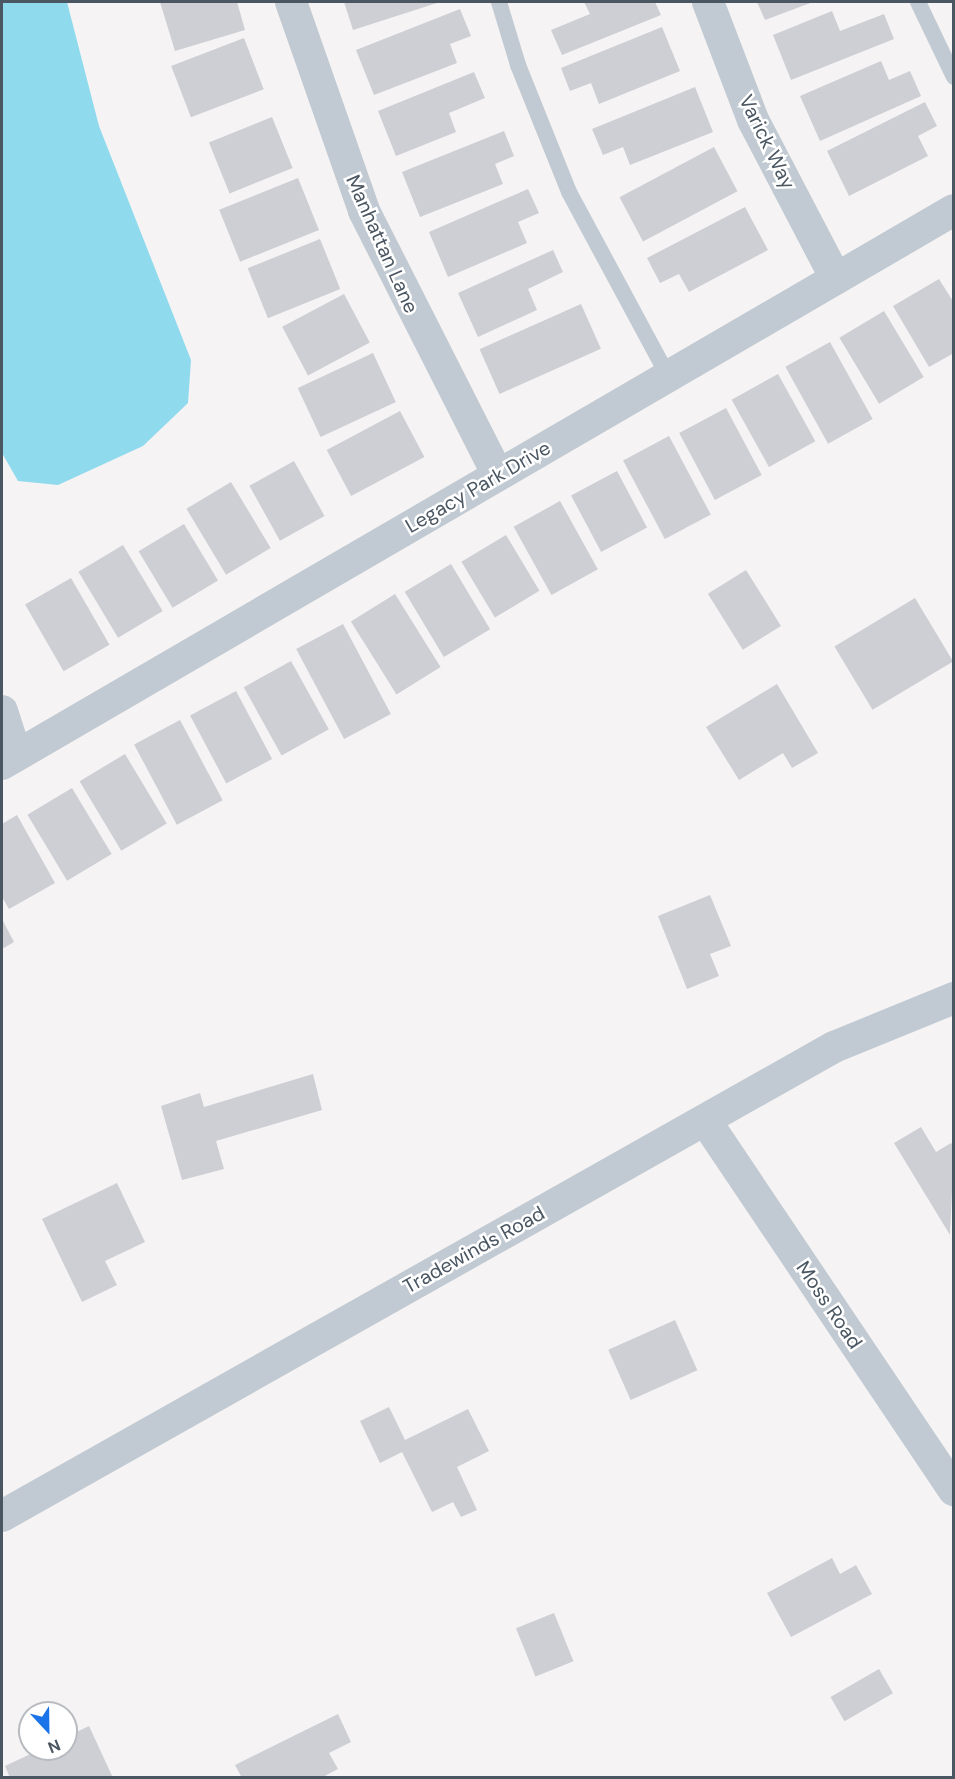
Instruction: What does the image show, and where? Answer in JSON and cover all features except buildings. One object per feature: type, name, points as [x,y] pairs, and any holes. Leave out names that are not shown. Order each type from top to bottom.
[{"type":"street","name":"Manhattan Lane","points":[[291,2],[364,211],[498,475]]},
{"type":"street","name":"Varick Way","points":[[708,2],[753,120],[836,279]]},
{"type":"street","name":"Legacy Park Drive","points":[[9,759],[954,210]]},
{"type":"street","points":[[2,711],[9,759]]},
{"type":"street","name":"Tradewinds Road","points":[[2,1516],[834,1047],[954,998]]},
{"type":"street","name":"Moss Road","points":[[705,1120],[954,1490]]},
{"type":"lane","points":[[499,2],[518,65],[569,192],[668,376]]},
{"type":"lane","points":[[918,2],[954,76]]},
{"type":"water","points":[[2,2],[67,2],[99,126],[191,360],[188,403],[143,446],[58,485],[18,481],[2,453]]}]
